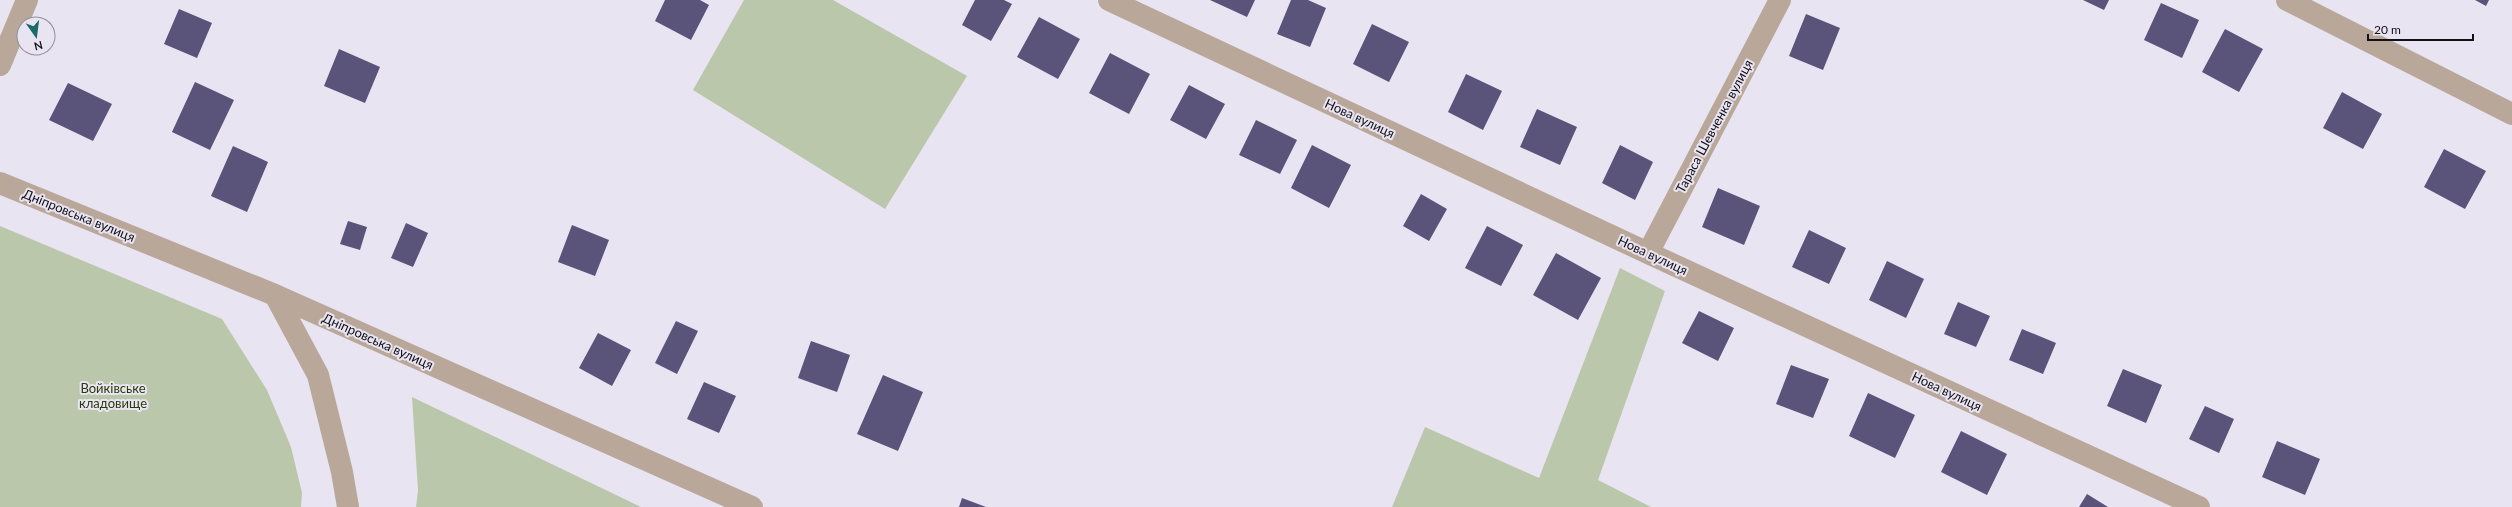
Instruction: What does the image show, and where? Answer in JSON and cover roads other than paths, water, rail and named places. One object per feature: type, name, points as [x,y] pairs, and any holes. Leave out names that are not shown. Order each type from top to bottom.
[{"type":"street","points":[[0,65],[27,0]]},
{"type":"street","name":"Нова вулиця","points":[[1109,0],[1648,253],[2199,507]]},
{"type":"street","name":"Тараса Шевченка вулиця","points":[[1648,253],[1780,0]]},
{"type":"street","points":[[2287,0],[2512,114]]},
{"type":"street","name":"Дніпровська вулиця","points":[[0,183],[275,295],[752,507]]},
{"type":"street","points":[[275,295],[318,375],[342,472],[348,507]]},
{"type":"park label","name":"Войківське кладовище","points":[[113,396]]}]
